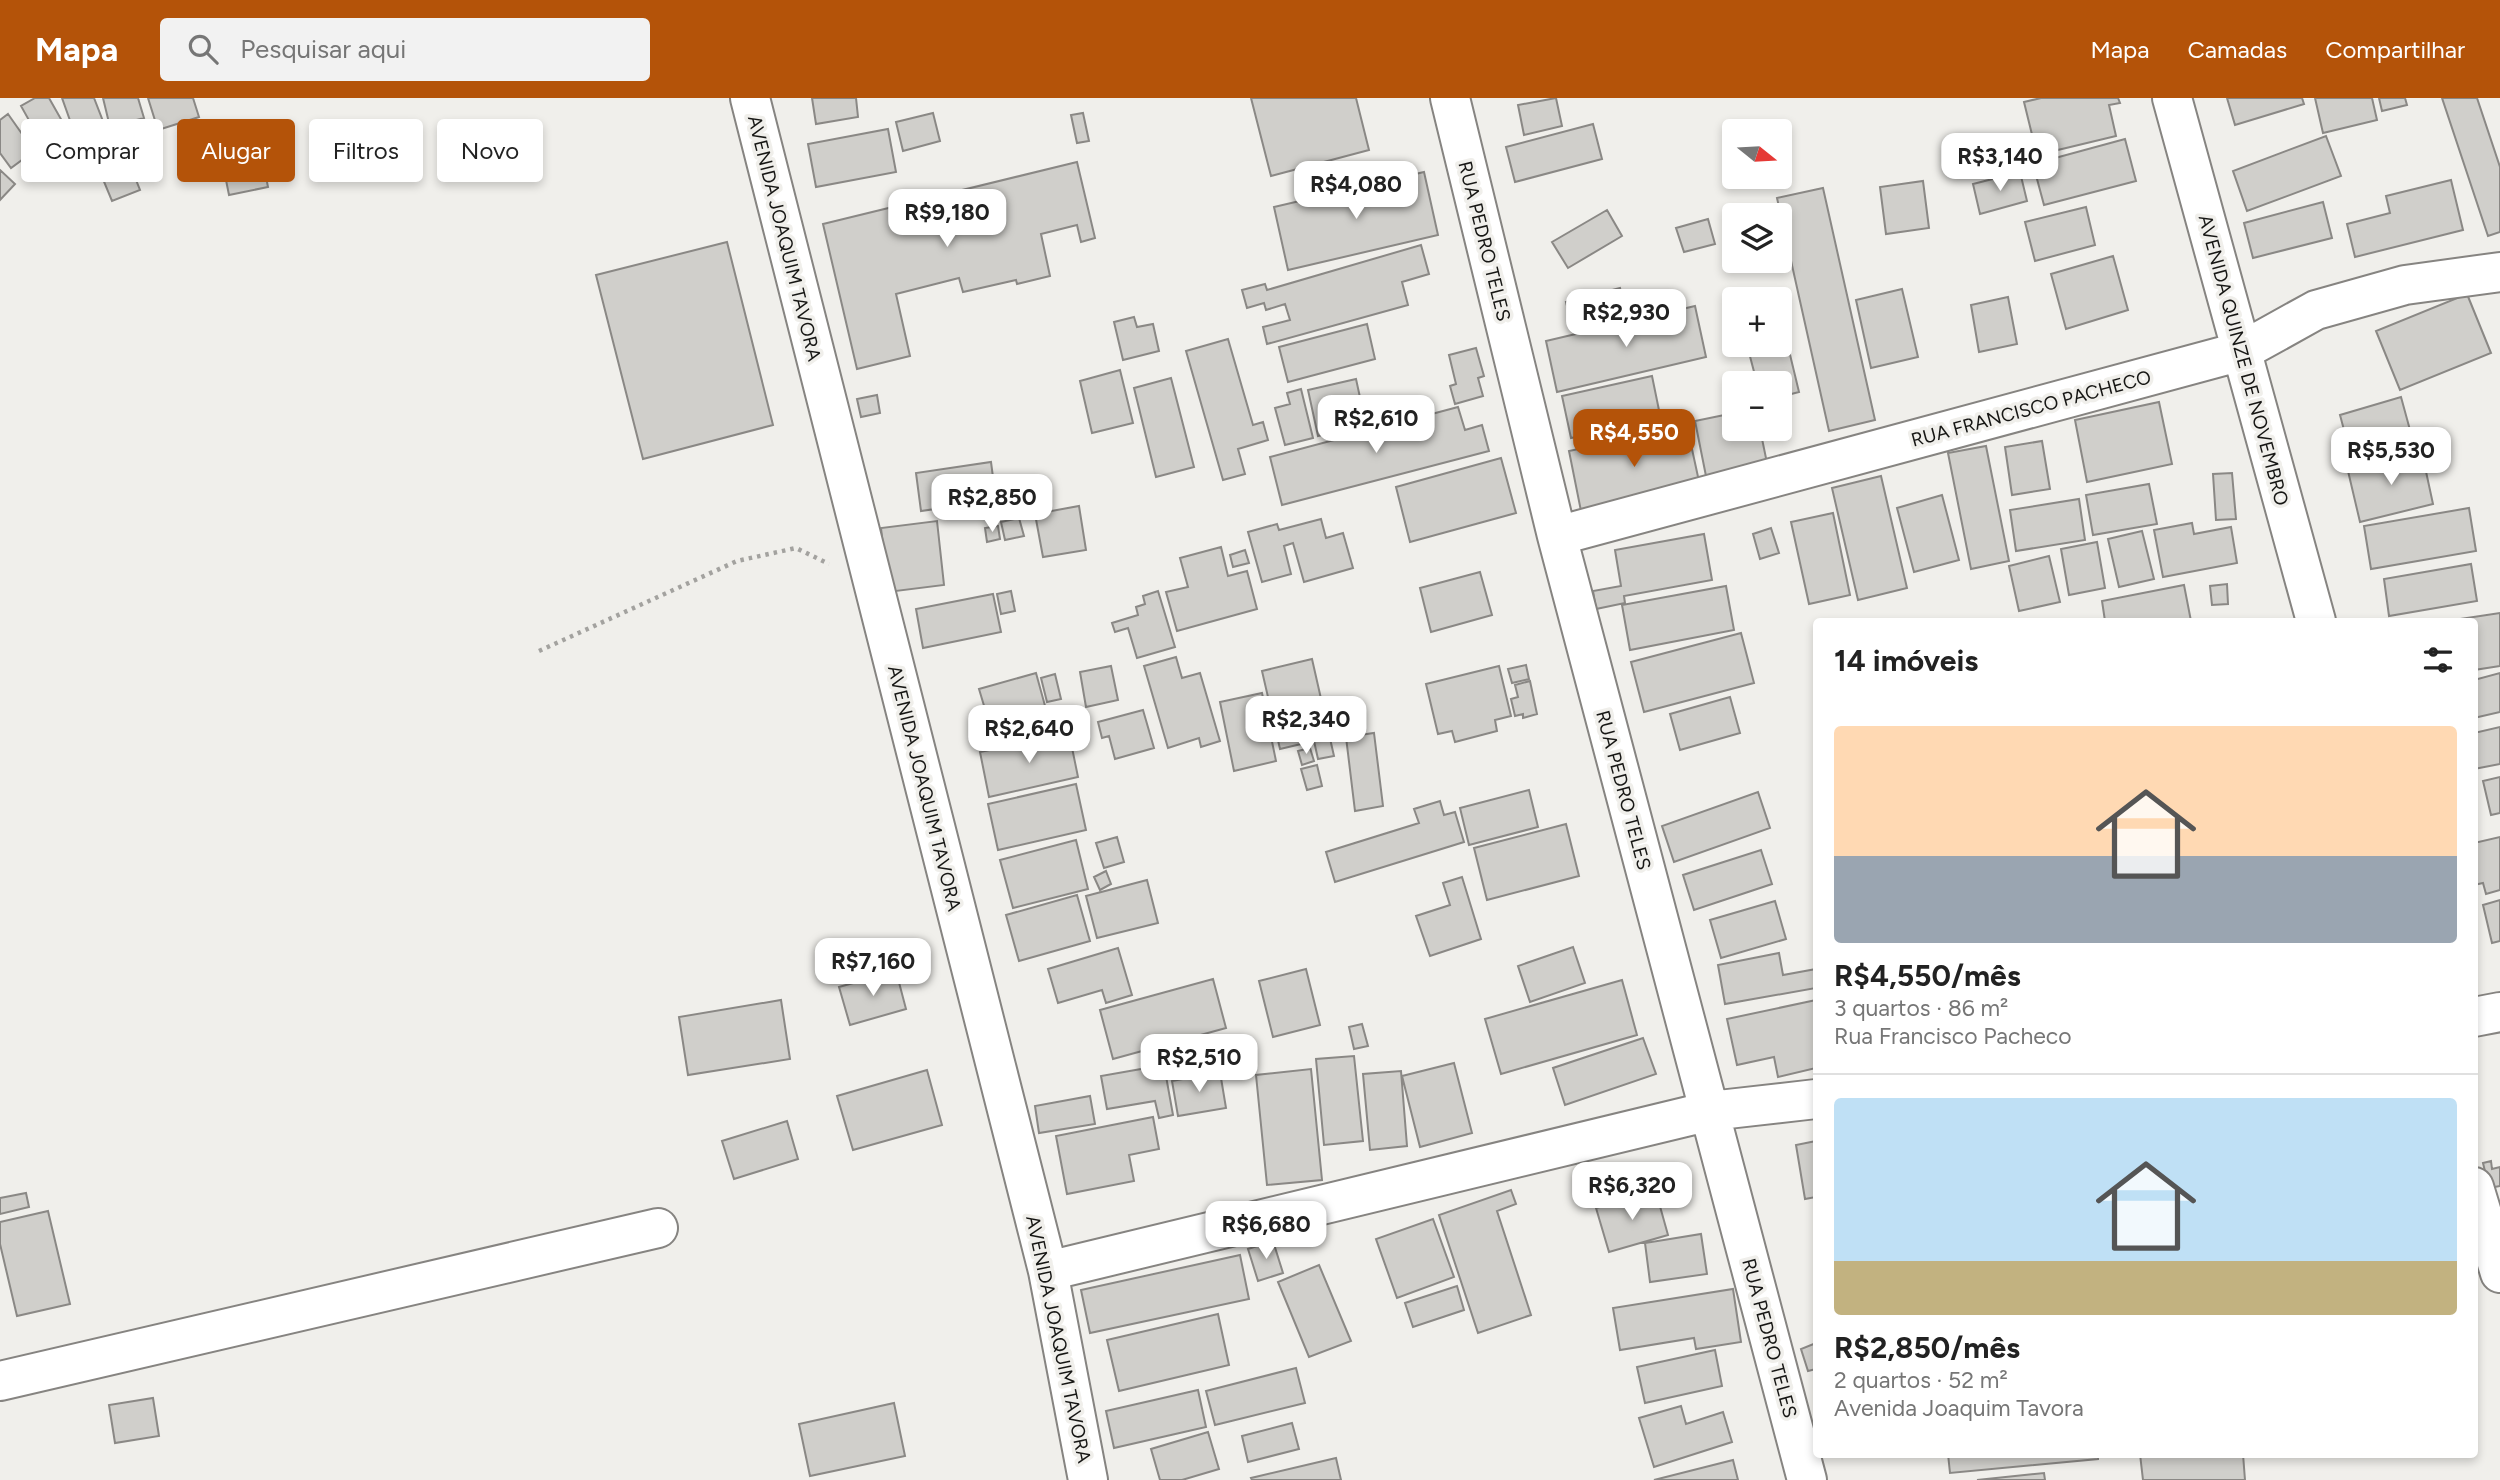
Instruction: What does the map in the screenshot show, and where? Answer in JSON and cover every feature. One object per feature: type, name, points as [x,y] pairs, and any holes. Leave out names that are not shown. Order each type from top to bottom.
[{"type":"street","name":"AVENIDA JOAQUIM TAVORA","points":[[750,98],[1048,1271],[1087,1480]]},
{"type":"street","name":"RUA PEDRO TELES","points":[[1450,98],[1557,536],[1807,1480]]},
{"type":"street","name":"AVENIDA QUINZE DE NOVEMBRO","points":[[2172,98],[2315,618]]},
{"type":"street","name":"RUA FRANCISCO PACHECO","points":[[1557,536],[2242,351],[2316,310],[2405,285],[2500,272]]},
{"type":"street","points":[[2478,1016],[2500,1012]]},
{"type":"street","points":[[1048,1271],[1710,1111],[1813,1099]]},
{"type":"street","points":[[2478,1200],[2500,1273]]},
{"type":"street","points":[[0,1381],[659,1228]]},
{"type":"path","points":[[539,652],[737,561],[796,548],[873,585]]},
{"type":"building","points":[[35,98],[49,98],[61,119],[28,119],[21,106]]},
{"type":"building","points":[[62,98],[94,98],[102,119],[70,119]]},
{"type":"building","points":[[103,98],[138,98],[144,118],[108,119]]},
{"type":"building","points":[[148,98],[193,98],[199,117],[177,119],[177,124],[163,128],[163,119],[155,119]]},
{"type":"building","points":[[812,98],[856,98],[858,117],[816,124]]},
{"type":"building","points":[[1251,98],[1356,98],[1369,150],[1271,176]]},
{"type":"building","points":[[1556,98],[1562,126],[1524,135],[1518,105]]},
{"type":"building","points":[[2041,98],[2118,98],[2120,103],[2109,105],[2116,136],[2037,155],[2024,102]]},
{"type":"building","points":[[2227,98],[2302,98],[2304,104],[2235,125]]},
{"type":"building","points":[[2315,98],[2372,98],[2377,120],[2323,133]]},
{"type":"building","points":[[2379,98],[2405,98],[2407,105],[2382,111]]},
{"type":"building","points":[[2442,98],[2477,98],[2500,167],[2500,232],[2488,236]]},
{"type":"building","points":[[933,113],[940,141],[903,151],[896,122]]},
{"type":"building","points":[[1083,113],[1089,141],[1077,143],[1071,115]]},
{"type":"building","points":[[8,114],[21,132],[21,161],[11,168],[0,153],[0,120]]},
{"type":"building","points":[[1593,124],[1602,159],[1515,182],[1506,147]]},
{"type":"building","points":[[888,129],[896,172],[816,187],[808,144]]},
{"type":"building","points":[[2326,136],[2341,176],[2247,211],[2233,171]]},
{"type":"building","points":[[2125,139],[2136,181],[2044,205],[2033,164]]},
{"type":"building","points":[[1077,162],[1095,238],[1081,242],[1077,225],[1041,234],[1050,276],[1017,284],[1016,280],[963,292],[959,278],[896,294],[910,356],[857,369],[823,224]]},
{"type":"building","points":[[0,170],[15,184],[0,200]]},
{"type":"building","points":[[1424,172],[1438,235],[1288,270],[1274,207]]},
{"type":"building","points":[[2020,172],[2027,201],[1980,214],[1973,184]]},
{"type":"building","points":[[2451,180],[2463,230],[2355,257],[2347,224],[2390,213],[2386,196]]},
{"type":"building","points":[[1923,181],[1929,228],[1886,234],[1880,187]]},
{"type":"building","points":[[104,182],[137,182],[140,190],[112,201]]},
{"type":"building","points":[[226,182],[267,182],[268,187],[229,195]]},
{"type":"building","points":[[1823,188],[1875,420],[1829,431],[1792,265],[1792,203],[1778,203],[1777,198]]},
{"type":"building","points":[[2323,202],[2332,238],[2253,258],[2244,223]]},
{"type":"building","points":[[2086,207],[2095,245],[2035,261],[2025,222]]},
{"type":"building","points":[[1607,210],[1622,236],[1568,268],[1552,242]]},
{"type":"building","points":[[1708,219],[1715,244],[1684,252],[1676,228]]},
{"type":"building","points":[[727,242],[773,425],[643,459],[596,275]]},
{"type":"building","points":[[1421,245],[1429,274],[1402,282],[1408,305],[1267,344],[1263,327],[1290,320],[1285,304],[1266,310],[1264,303],[1247,308],[1242,290],[1265,284],[1267,290]]},
{"type":"building","points":[[2113,256],[2128,310],[2066,329],[2051,274]]},
{"type":"building","points":[[1620,288],[1627,317],[1573,330],[1566,302]]},
{"type":"building","points":[[1902,289],[1918,357],[1871,368],[1856,300]]},
{"type":"building","points":[[2467,294],[2491,353],[2400,390],[2376,331]]},
{"type":"building","points":[[2008,297],[2017,344],[1979,352],[1971,305]]},
{"type":"building","points":[[1695,306],[1706,357],[1557,392],[1546,341]]},
{"type":"building","points":[[1134,317],[1137,327],[1153,324],[1159,351],[1123,360],[1114,322]]},
{"type":"building","points":[[1367,324],[1375,359],[1288,382],[1279,347]]},
{"type":"building","points":[[1228,339],[1253,425],[1263,422],[1268,440],[1238,449],[1245,474],[1223,480],[1186,351]]},
{"type":"building","points":[[1476,348],[1484,376],[1478,378],[1483,396],[1455,404],[1450,386],[1456,384],[1449,355]]},
{"type":"building","points":[[1750,357],[1791,357],[1799,392],[1792,394],[1792,371],[1754,371]]},
{"type":"building","points":[[1120,370],[1133,423],[1092,433],[1080,381]]},
{"type":"building","points":[[1652,376],[1661,420],[1571,438],[1562,396]]},
{"type":"building","points":[[1171,378],[1194,467],[1156,477],[1134,388]]},
{"type":"building","points":[[1356,379],[1366,425],[1318,436],[1308,390]]},
{"type":"building","points":[[1301,389],[1313,438],[1285,445],[1275,408],[1290,404],[1287,393]]},
{"type":"building","points":[[877,395],[880,413],[861,417],[857,399]]},
{"type":"building","points":[[2401,397],[2413,441],[2352,460],[2340,415]]},
{"type":"building","points":[[2159,402],[2172,464],[2087,482],[2075,420]]},
{"type":"building","points":[[1458,407],[1465,430],[1482,425],[1489,451],[1282,505],[1270,457]]},
{"type":"building","points":[[1722,415],[1722,441],[1762,441],[1767,463],[1706,476],[1695,421]]},
{"type":"building","points":[[1687,426],[1700,486],[1581,511],[1569,451]]},
{"type":"building","points":[[2042,441],[2050,489],[2012,495],[2005,447]]},
{"type":"building","points":[[1986,446],[2009,561],[1971,569],[1948,453]]},
{"type":"building","points":[[2422,453],[2433,504],[2360,522],[2348,471]]},
{"type":"building","points":[[1501,458],[1516,513],[1410,542],[1396,487]]},
{"type":"building","points":[[991,462],[996,500],[921,511],[916,473]]},
{"type":"building","points":[[2232,473],[2236,519],[2216,520],[2213,474]]},
{"type":"building","points":[[1881,476],[1907,588],[1858,600],[1832,488]]},
{"type":"building","points":[[2149,484],[2157,524],[2093,535],[2086,495]]},
{"type":"building","points":[[1942,495],[1959,560],[1914,572],[1897,508]]},
{"type":"building","points":[[2079,499],[2085,540],[2016,551],[2010,510]]},
{"type":"building","points":[[1079,506],[1086,550],[1043,557],[1035,514]]},
{"type":"building","points":[[2469,508],[2476,551],[2371,569],[2364,526]]},
{"type":"building","points":[[1833,513],[1850,595],[1809,604],[1791,522]]},
{"type":"building","points":[[1019,518],[1024,536],[1005,540],[1001,522]]},
{"type":"building","points":[[1321,519],[1326,538],[1343,533],[1353,568],[1304,582],[1293,543],[1284,546],[1291,574],[1262,582],[1248,532],[1277,524],[1279,530]]},
{"type":"building","points":[[937,521],[944,585],[888,592],[881,528]]},
{"type":"building","points":[[2192,523],[2194,534],[2231,527],[2237,563],[2163,577],[2154,530]]},
{"type":"building","points":[[998,526],[1000,539],[987,542],[985,528]]},
{"type":"building","points":[[1771,528],[1779,553],[1760,559],[1753,534]]},
{"type":"building","points":[[2142,531],[2154,579],[2119,587],[2108,539]]},
{"type":"building","points":[[1704,534],[1712,580],[1624,596],[1625,603],[1596,609],[1593,591],[1621,586],[1615,550]]},
{"type":"building","points":[[2097,542],[2105,588],[2069,595],[2061,549]]},
{"type":"building","points":[[1221,547],[1228,576],[1247,571],[1257,609],[1177,631],[1166,592],[1188,587],[1180,558]]},
{"type":"building","points":[[1245,550],[1249,563],[1233,567],[1230,555]]},
{"type":"building","points":[[2049,556],[2060,602],[2019,611],[2009,566]]},
{"type":"building","points":[[2471,564],[2477,601],[2389,616],[2384,579]]},
{"type":"building","points":[[1480,572],[1492,615],[1431,632],[1420,588]]},
{"type":"building","points":[[2227,584],[2228,604],[2212,605],[2210,586]]},
{"type":"building","points":[[2184,585],[2190,618],[2105,618],[2102,601]]},
{"type":"building","points":[[1726,586],[1734,630],[1630,650],[1622,605]]},
{"type":"building","points":[[1011,591],[1015,611],[1001,614],[997,594]]},
{"type":"building","points":[[1158,591],[1175,647],[1137,658],[1128,628],[1115,632],[1112,623],[1138,615],[1136,607],[1145,604],[1143,596]]},
{"type":"building","points":[[993,594],[1001,632],[923,648],[916,609]]},
{"type":"building","points":[[2500,613],[2500,666],[2478,669],[2478,618],[2467,618]]},
{"type":"building","points":[[1741,633],[1754,683],[1644,712],[1631,662]]},
{"type":"building","points":[[1176,657],[1182,678],[1200,673],[1220,741],[1201,747],[1199,738],[1168,748],[1144,666]]},
{"type":"building","points":[[1312,659],[1334,756],[1318,759],[1314,741],[1280,749],[1262,671]]},
{"type":"building","points":[[1526,665],[1529,679],[1512,683],[1508,669]]},
{"type":"building","points":[[1111,666],[1118,700],[1086,707],[1080,672]]},
{"type":"building","points":[[1499,666],[1511,716],[1495,720],[1497,731],[1455,742],[1452,731],[1438,734],[1426,684]]},
{"type":"building","points":[[1036,673],[1047,713],[991,729],[979,689]]},
{"type":"building","points":[[2500,673],[2500,712],[2478,717],[2478,679]]},
{"type":"building","points":[[1055,674],[1061,699],[1047,702],[1041,678]]},
{"type":"building","points":[[1530,681],[1537,714],[1523,718],[1523,714],[1515,716],[1511,699],[1518,697],[1515,685]]},
{"type":"building","points":[[1262,693],[1276,761],[1234,771],[1220,702]]},
{"type":"building","points":[[1730,697],[1740,733],[1680,750],[1670,714]]},
{"type":"building","points":[[1143,710],[1154,748],[1115,759],[1109,736],[1102,738],[1098,722]]},
{"type":"building","points":[[2500,727],[2500,764],[2478,768],[2478,732]]},
{"type":"building","points":[[1069,733],[1078,777],[989,797],[980,752]]},
{"type":"building","points":[[1374,733],[1383,806],[1355,811],[1346,737]]},
{"type":"building","points":[[1310,748],[1314,761],[1302,765],[1298,751]]},
{"type":"building","points":[[1317,765],[1322,786],[1307,790],[1301,769]]},
{"type":"building","points":[[2500,777],[2500,813],[2491,815],[2483,781]]},
{"type":"building","points":[[1076,784],[1086,830],[998,850],[988,804]]},
{"type":"building","points":[[1529,790],[1538,827],[1469,845],[1460,808]]},
{"type":"building","points":[[1758,792],[1770,828],[1674,862],[1662,826]]},
{"type":"building","points":[[1440,801],[1444,815],[1455,812],[1464,842],[1335,882],[1326,852],[1419,823],[1414,809]]},
{"type":"building","points":[[1566,824],[1579,876],[1487,900],[1474,848]]},
{"type":"building","points":[[1117,837],[1124,862],[1104,868],[1096,843]]},
{"type":"building","points":[[2500,837],[2500,890],[2486,894],[2483,883],[2478,884],[2478,842]]},
{"type":"building","points":[[1076,840],[1088,889],[1013,908],[1000,860]]},
{"type":"building","points":[[1761,850],[1772,884],[1694,910],[1683,875]]},
{"type":"building","points":[[1106,871],[1111,884],[1100,890],[1094,877]]},
{"type":"building","points":[[1462,877],[1481,939],[1430,956],[1416,916],[1450,905],[1443,883]]},
{"type":"building","points":[[1147,880],[1158,923],[1097,938],[1086,896]]},
{"type":"building","points":[[1077,895],[1090,941],[1019,961],[1006,915]]},
{"type":"building","points":[[2500,900],[2500,941],[2492,943],[2483,905]]},
{"type":"building","points":[[1775,901],[1786,939],[1721,958],[1710,920]]},
{"type":"building","points":[[1573,947],[1585,983],[1530,1002],[1518,966]]},
{"type":"building","points":[[1118,948],[1132,995],[1106,1003],[1102,990],[1058,1003],[1048,969]]},
{"type":"building","points":[[1779,953],[1783,975],[1813,970],[1813,989],[1725,1004],[1718,965]]},
{"type":"building","points":[[1306,969],[1320,1025],[1273,1037],[1259,981]]},
{"type":"building","points":[[896,971],[906,1009],[850,1025],[839,987]]},
{"type":"building","points":[[1213,979],[1226,1028],[1113,1059],[1100,1010]]},
{"type":"building","points":[[1622,980],[1637,1035],[1501,1074],[1485,1019]]},
{"type":"building","points":[[781,1000],[790,1059],[688,1075],[679,1017]]},
{"type":"building","points":[[1813,1001],[1813,1069],[1778,1077],[1774,1057],[1737,1065],[1727,1019]]},
{"type":"building","points":[[1362,1024],[1368,1046],[1354,1049],[1349,1027]]},
{"type":"building","points":[[1643,1038],[1656,1074],[1565,1105],[1553,1068]]},
{"type":"building","points":[[1354,1056],[1363,1141],[1324,1145],[1316,1059]]},
{"type":"building","points":[[1454,1063],[1472,1133],[1420,1147],[1402,1076]]},
{"type":"building","points":[[1164,1065],[1173,1115],[1159,1118],[1155,1101],[1107,1109],[1101,1076]]},
{"type":"building","points":[[1311,1069],[1322,1180],[1267,1185],[1256,1075]]},
{"type":"building","points":[[927,1070],[942,1125],[853,1150],[837,1096]]},
{"type":"building","points":[[1401,1071],[1407,1146],[1370,1150],[1363,1074]]},
{"type":"building","points":[[1220,1072],[1226,1108],[1178,1116],[1172,1081]]},
{"type":"building","points":[[1090,1096],[1095,1124],[1039,1133],[1035,1106]]},
{"type":"building","points":[[1153,1117],[1159,1149],[1129,1155],[1134,1181],[1067,1194],[1056,1136]]},
{"type":"building","points":[[787,1121],[798,1159],[734,1179],[722,1141]]},
{"type":"building","points":[[1813,1142],[1813,1198],[1805,1199],[1796,1145]]},
{"type":"building","points":[[2491,1161],[2492,1169],[2500,1167],[2500,1186],[2489,1188],[2483,1163]]},
{"type":"building","points":[[1511,1190],[1516,1204],[1497,1211],[1531,1315],[1478,1333],[1439,1215]]},
{"type":"building","points":[[1656,1192],[1668,1235],[1609,1252],[1596,1208]]},
{"type":"building","points":[[26,1193],[29,1207],[0,1214],[0,1198]]},
{"type":"building","points":[[48,1211],[70,1304],[17,1316],[0,1244],[0,1222]]},
{"type":"building","points":[[1433,1219],[1454,1277],[1397,1298],[1376,1239]]},
{"type":"building","points":[[1701,1234],[1707,1274],[1650,1282],[1645,1243]]},
{"type":"building","points":[[1273,1241],[1283,1273],[1258,1281],[1248,1249]]},
{"type":"building","points":[[1240,1255],[1249,1299],[1090,1333],[1081,1290]]},
{"type":"building","points":[[1319,1265],[1351,1341],[1309,1357],[1278,1282]]},
{"type":"building","points":[[1457,1286],[1464,1310],[1413,1327],[1405,1303]]},
{"type":"building","points":[[1733,1289],[1741,1342],[1696,1349],[1694,1338],[1620,1350],[1613,1308]]},
{"type":"building","points":[[1218,1314],[1229,1365],[1119,1391],[1107,1340]]},
{"type":"building","points":[[1813,1344],[1813,1370],[1808,1371],[1801,1349]]},
{"type":"building","points":[[1715,1350],[1722,1386],[1645,1403],[1637,1367]]},
{"type":"building","points":[[1296,1368],[1305,1403],[1215,1425],[1206,1391]]},
{"type":"building","points":[[1198,1390],[1206,1427],[1114,1448],[1106,1411]]},
{"type":"building","points":[[153,1398],[159,1436],[115,1443],[109,1405]]},
{"type":"building","points":[[894,1403],[905,1456],[810,1476],[799,1424]]},
{"type":"building","points":[[1681,1406],[1686,1424],[1723,1412],[1732,1442],[1654,1467],[1639,1418]]},
{"type":"building","points":[[1292,1423],[1299,1449],[1248,1462],[1242,1436]]},
{"type":"building","points":[[1208,1432],[1219,1469],[1182,1480],[1160,1480],[1151,1449]]},
{"type":"building","points":[[1336,1458],[1341,1480],[1251,1478]]},
{"type":"building","points":[[1948,1458],[2098,1458],[2098,1459],[1950,1473]]},
{"type":"building","points":[[2140,1458],[2243,1458],[2245,1480],[2143,1480]]},
{"type":"building","points":[[1733,1460],[1738,1480],[1654,1480]]},
{"type":"building","points":[[2044,1473],[2045,1480],[1977,1480]]}]
